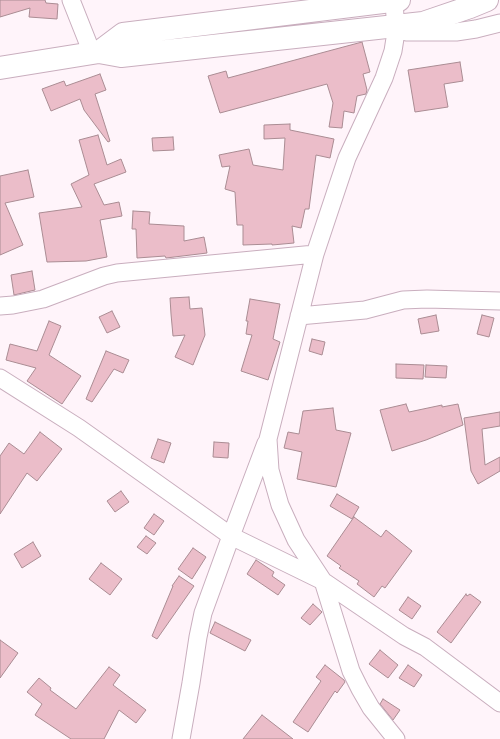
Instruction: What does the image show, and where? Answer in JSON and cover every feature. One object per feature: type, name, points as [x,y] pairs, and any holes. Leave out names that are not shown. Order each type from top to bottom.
[{"type":"main road","points":[[96,53],[123,34],[397,0]]},
{"type":"main road","points":[[0,68],[96,53],[121,56],[396,29],[423,23],[487,0]]},
{"type":"street","points":[[71,0],[96,53]]},
{"type":"street","points":[[181,739],[203,613],[268,439],[315,254],[348,158],[384,78],[393,51],[396,29],[397,0]]},
{"type":"street","points":[[396,29],[456,32],[500,23]]},
{"type":"street","points":[[0,306],[43,299],[104,276],[117,273],[315,254]]},
{"type":"street","points":[[299,316],[366,310],[403,300],[428,299],[500,301]]},
{"type":"street","points":[[0,378],[79,428],[231,536],[323,581],[404,636],[425,647],[500,703]]},
{"type":"street","points":[[268,439],[270,470],[280,505],[296,540],[323,581],[351,671],[371,708],[396,739]]},
{"type":"building","points":[[0,0],[45,0],[46,3],[58,4],[57,19],[29,17],[30,8],[0,17]]},
{"type":"building","points":[[362,42],[370,72],[363,74],[367,90],[366,94],[357,96],[354,113],[344,111],[342,128],[329,127],[333,103],[327,84],[220,113],[208,76],[226,71],[228,78]]},
{"type":"building","points":[[460,62],[463,81],[444,84],[448,107],[415,112],[408,70]]},
{"type":"building","points":[[100,74],[106,90],[95,94],[110,141],[108,142],[84,110],[80,99],[51,111],[42,89],[64,81],[66,86]]},
{"type":"building","points":[[290,124],[290,130],[334,139],[330,158],[316,155],[309,209],[305,209],[301,228],[292,226],[294,243],[243,245],[243,225],[237,225],[235,192],[225,189],[230,166],[222,167],[219,155],[249,149],[253,165],[283,170],[285,138],[264,139],[264,125]]},
{"type":"building","points":[[98,135],[107,165],[121,159],[126,172],[94,184],[104,205],[119,202],[122,216],[100,220],[107,257],[86,261],[47,262],[39,213],[82,207],[71,184],[89,175],[79,140]]},
{"type":"building","points":[[173,137],[174,150],[153,151],[152,138]]},
{"type":"building","points":[[28,170],[34,197],[5,203],[23,245],[0,255],[0,176]]},
{"type":"building","points":[[133,211],[150,212],[149,224],[184,226],[184,241],[204,237],[207,253],[166,258],[165,256],[137,258],[136,229],[132,229]]},
{"type":"building","points":[[32,271],[35,290],[14,295],[11,275]]},
{"type":"building","points":[[189,297],[190,309],[202,308],[205,335],[193,365],[175,357],[185,335],[173,336],[170,298]]},
{"type":"building","points":[[250,299],[280,304],[273,339],[280,342],[268,380],[241,371],[252,335],[246,334],[248,321],[246,321]]},
{"type":"building","points":[[112,311],[120,327],[107,333],[99,317]]},
{"type":"building","points":[[436,315],[439,331],[421,334],[418,319]]},
{"type":"building","points":[[482,315],[494,318],[489,337],[477,334]]},
{"type":"building","points":[[49,321],[61,326],[49,355],[81,376],[62,404],[27,381],[36,368],[6,360],[10,344],[37,351]]},
{"type":"building","points":[[312,339],[325,342],[322,355],[309,351]]},
{"type":"building","points":[[106,351],[129,360],[123,373],[114,369],[92,402],[86,399]]},
{"type":"building","points":[[396,364],[424,365],[423,379],[396,378]]},
{"type":"building","points":[[426,365],[447,366],[446,378],[425,377]]},
{"type":"building","points":[[406,404],[409,412],[442,405],[442,407],[458,404],[463,425],[426,440],[392,451],[380,410]]},
{"type":"building","points":[[333,408],[336,430],[351,433],[336,487],[297,479],[302,452],[284,448],[288,432],[299,434],[303,411]]},
{"type":"building","points":[[500,412],[500,426],[482,429],[485,465],[500,457],[500,471],[478,484],[471,471],[464,418]]},
{"type":"building","points":[[40,432],[62,449],[37,481],[27,473],[0,514],[0,456],[9,443],[24,454]]},
{"type":"building","points":[[158,439],[171,443],[164,463],[151,458]]},
{"type":"building","points":[[214,442],[229,443],[228,458],[213,457]]},
{"type":"building","points":[[121,491],[129,502],[115,512],[107,501]]},
{"type":"building","points":[[337,494],[359,507],[352,519],[330,506]]},
{"type":"building","points":[[154,514],[164,521],[154,535],[144,528]]},
{"type":"building","points":[[354,517],[381,537],[386,530],[412,551],[385,588],[382,586],[374,597],[357,584],[359,581],[339,568],[341,566],[327,556]]},
{"type":"building","points":[[146,536],[156,543],[147,554],[137,547]]},
{"type":"building","points":[[33,542],[41,556],[22,568],[14,554]]},
{"type":"building","points":[[193,548],[206,557],[192,579],[178,569]]},
{"type":"building","points":[[256,560],[274,572],[272,576],[285,585],[278,595],[247,574]]},
{"type":"building","points":[[101,563],[122,579],[110,595],[89,579]]},
{"type":"building","points":[[179,576],[194,586],[157,639],[152,636],[172,586]]},
{"type":"building","points":[[466,594],[467,596],[470,594],[481,602],[451,643],[437,632]]},
{"type":"building","points":[[408,597],[421,606],[412,619],[399,610]]},
{"type":"building","points":[[313,604],[322,612],[310,625],[301,618]]},
{"type":"building","points":[[215,622],[251,640],[245,651],[210,633]]},
{"type":"building","points":[[0,640],[18,653],[0,678]]},
{"type":"building","points":[[380,650],[398,665],[388,678],[369,664]]},
{"type":"building","points":[[325,665],[345,682],[337,693],[335,691],[308,732],[293,722],[321,681],[316,677]]},
{"type":"building","points":[[408,665],[422,675],[414,687],[399,678]]},
{"type":"building","points":[[109,667],[120,675],[113,685],[146,710],[136,723],[119,710],[104,739],[71,739],[35,715],[42,704],[27,692],[39,678],[51,688],[50,690],[76,709]]},
{"type":"building","points":[[383,699],[400,710],[393,720],[380,704]]},
{"type":"building","points":[[262,715],[293,739],[243,739]]}]
